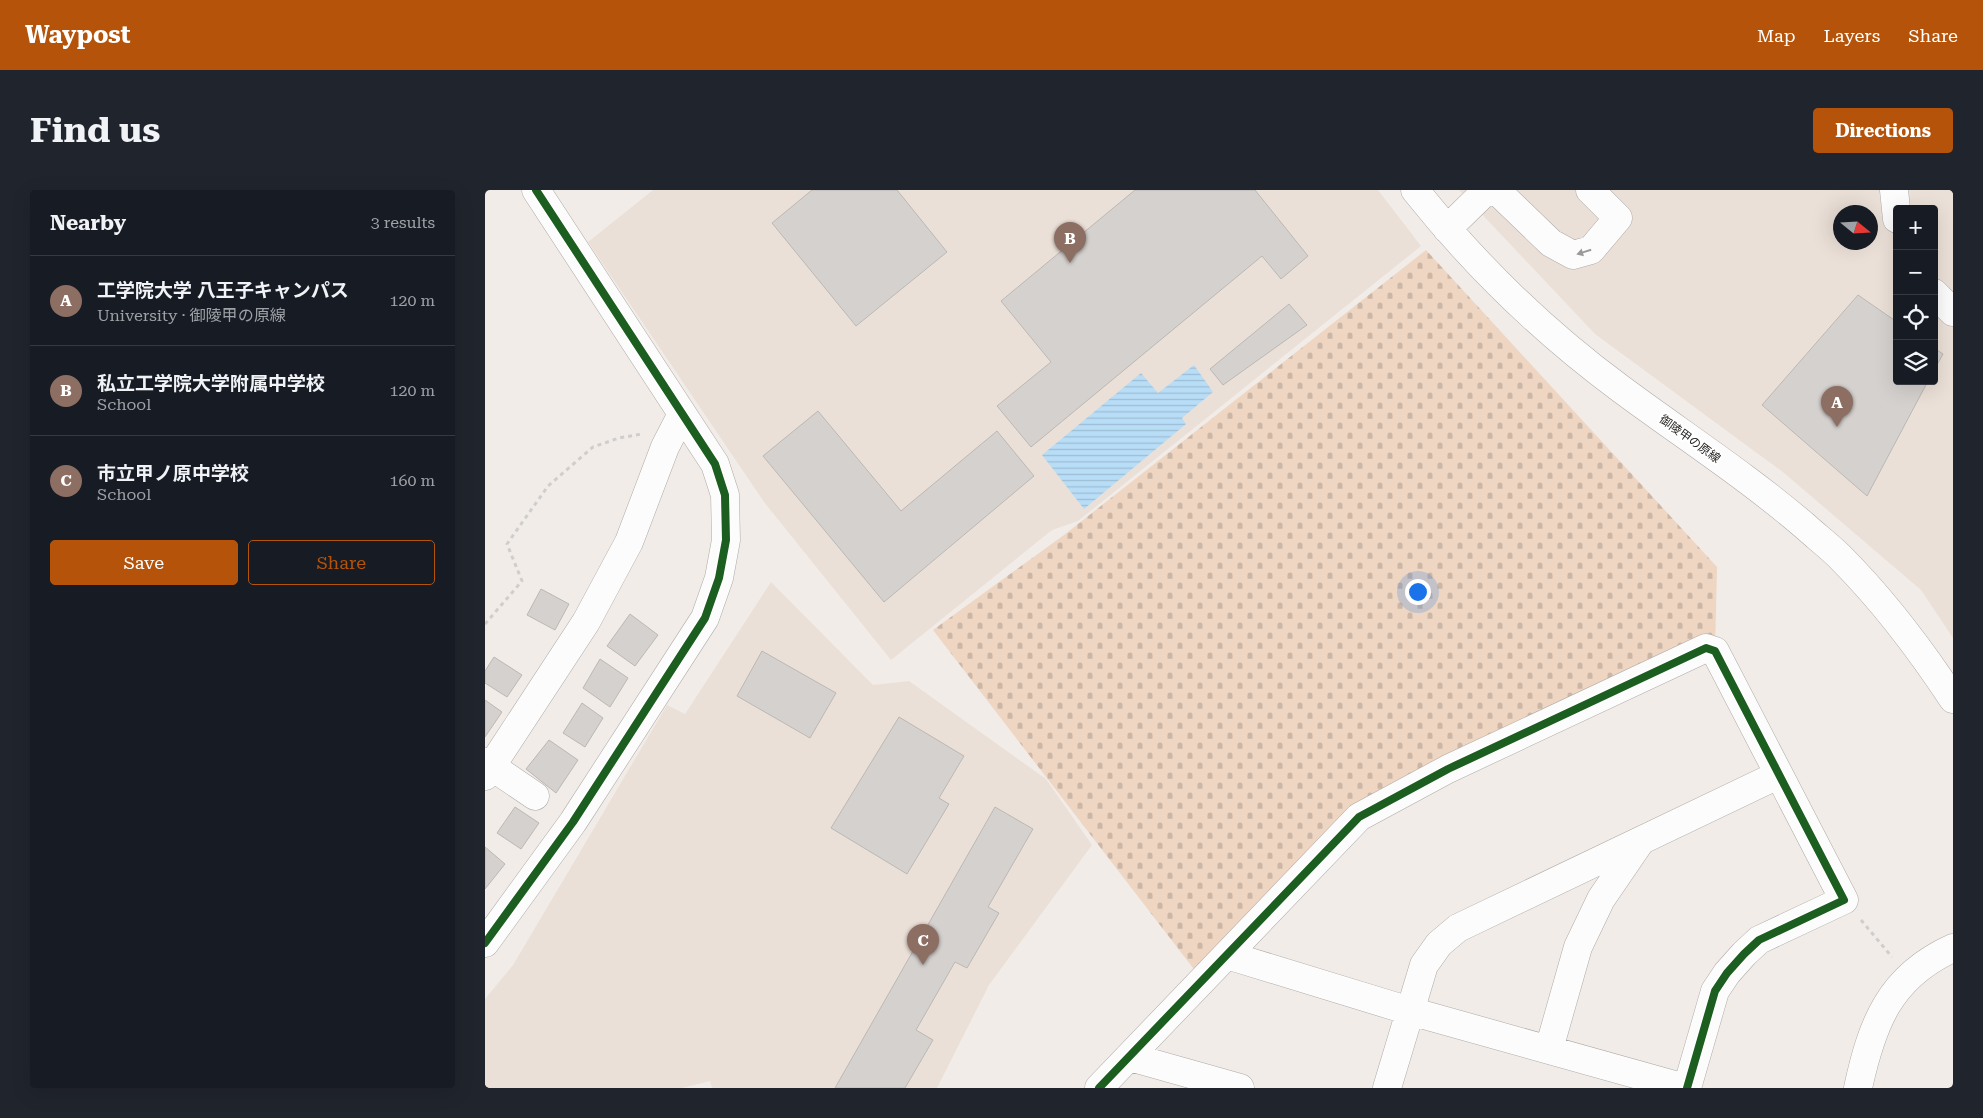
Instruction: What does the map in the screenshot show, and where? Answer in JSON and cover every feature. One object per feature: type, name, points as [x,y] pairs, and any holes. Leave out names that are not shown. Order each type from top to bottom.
[{"type":"street","points":[[485,943],[573,822],[705,618],[719,578],[726,540],[725,495],[715,464],[678,422],[536,190]]},
{"type":"street","name":"御陵甲の原線","points":[[1415,190],[1447,230],[1564,344],[1620,388],[1769,496],[1840,557],[1895,618],[1953,699]]},
{"type":"street","points":[[1447,230],[1487,190]]},
{"type":"street","points":[[1496,190],[1551,243],[1573,255],[1591,250],[1618,218],[1590,190]]},
{"type":"street","points":[[1894,190],[1896,205]]},
{"type":"street","points":[[1936,295],[1953,312]]},
{"type":"street","points":[[535,796],[487,768],[590,614],[629,542],[665,447],[678,422]]},
{"type":"street","points":[[1099,1088],[1359,817],[1448,769],[1706,648],[1715,651],[1844,900],[1759,940],[1727,973],[1715,991],[1686,1088],[1410,1011],[1227,955]]},
{"type":"street","points":[[1387,1088],[1424,965],[1439,944],[1458,928],[1778,775]]},
{"type":"street","points":[[1549,1049],[1578,947],[1601,899],[1641,841]]},
{"type":"street","points":[[1858,1088],[1865,1056],[1879,1017],[1893,995],[1908,977],[1953,948]]},
{"type":"street","points":[[1130,1057],[1240,1088]]},
{"type":"path","points":[[485,624],[522,581],[507,544],[548,486],[593,448],[619,438],[678,422]]},
{"type":"path","points":[[1844,900],[1908,977]]},
{"type":"shaded area","points":[[653,190],[1378,190],[1421,246],[1078,521],[1052,530],[891,660],[764,502],[588,242]]},
{"type":"shaded area","points":[[1459,190],[1953,190],[1953,638],[1921,590],[1784,473],[1595,334]]},
{"type":"shaded area","points":[[771,582],[873,685],[909,681],[1046,779],[1092,845],[989,985],[937,1088],[712,1088],[710,1081],[682,1088],[485,1088],[485,999],[513,965],[667,705],[685,714]]},
{"type":"green space","points":[[1426,250],[1717,567],[1715,651],[1359,817],[1203,981],[933,630],[1064,535]]},
{"type":"water","points":[[1194,365],[1213,392],[1182,418],[1186,424],[1084,509],[1042,455],[1141,373],[1158,393]]},
{"type":"building","points":[[812,190],[897,190],[947,252],[856,326],[772,223]]},
{"type":"building","points":[[1135,190],[1255,190],[1308,256],[1281,279],[1262,256],[1031,447],[997,406],[1051,362],[1001,301]]},
{"type":"building","points":[[1858,295],[1893,319],[1893,385],[1926,385],[1867,496],[1762,405]]},
{"type":"building","points":[[1289,304],[1307,325],[1223,385],[1210,369]]},
{"type":"building","points":[[1938,351],[1943,354],[1938,363]]},
{"type":"building","points":[[818,411],[901,511],[997,431],[1034,476],[884,602],[763,456]]},
{"type":"building","points":[[541,589],[569,604],[555,630],[527,615]]},
{"type":"building","points":[[630,614],[658,635],[635,666],[607,646]]},
{"type":"building","points":[[762,651],[836,693],[810,738],[737,696]]},
{"type":"building","points":[[494,657],[522,675],[507,697],[485,683],[485,671]]},
{"type":"building","points":[[600,659],[628,678],[610,707],[583,688]]},
{"type":"building","points":[[485,700],[502,712],[485,737]]},
{"type":"building","points":[[582,703],[603,718],[585,747],[563,733]]},
{"type":"building","points":[[899,717],[964,756],[939,798],[949,804],[907,874],[831,828]]},
{"type":"building","points":[[549,740],[578,760],[556,793],[526,769]]},
{"type":"building","points":[[515,807],[539,823],[521,849],[497,833]]},
{"type":"building","points":[[995,807],[1033,829],[988,907],[999,913],[967,968],[955,962],[916,1030],[933,1040],[905,1088],[835,1088]]},
{"type":"building","points":[[485,847],[505,864],[485,889]]},
{"type":"cycle path","points":[[485,943],[573,822],[705,618],[719,578],[726,540],[725,495],[715,464],[536,190]]},
{"type":"cycle path","points":[[1099,1088],[1359,817],[1448,769],[1706,648],[1715,651],[1844,900],[1759,940],[1727,973],[1715,991],[1687,1088]]},
{"type":"place","name":"私立工学院大学附属中学校","points":[[1070,263]]},
{"type":"place","name":"工学院大学 八王子キャンパス","points":[[1837,427]]},
{"type":"place","name":"市立甲ノ原中学校","points":[[923,965]]}]
